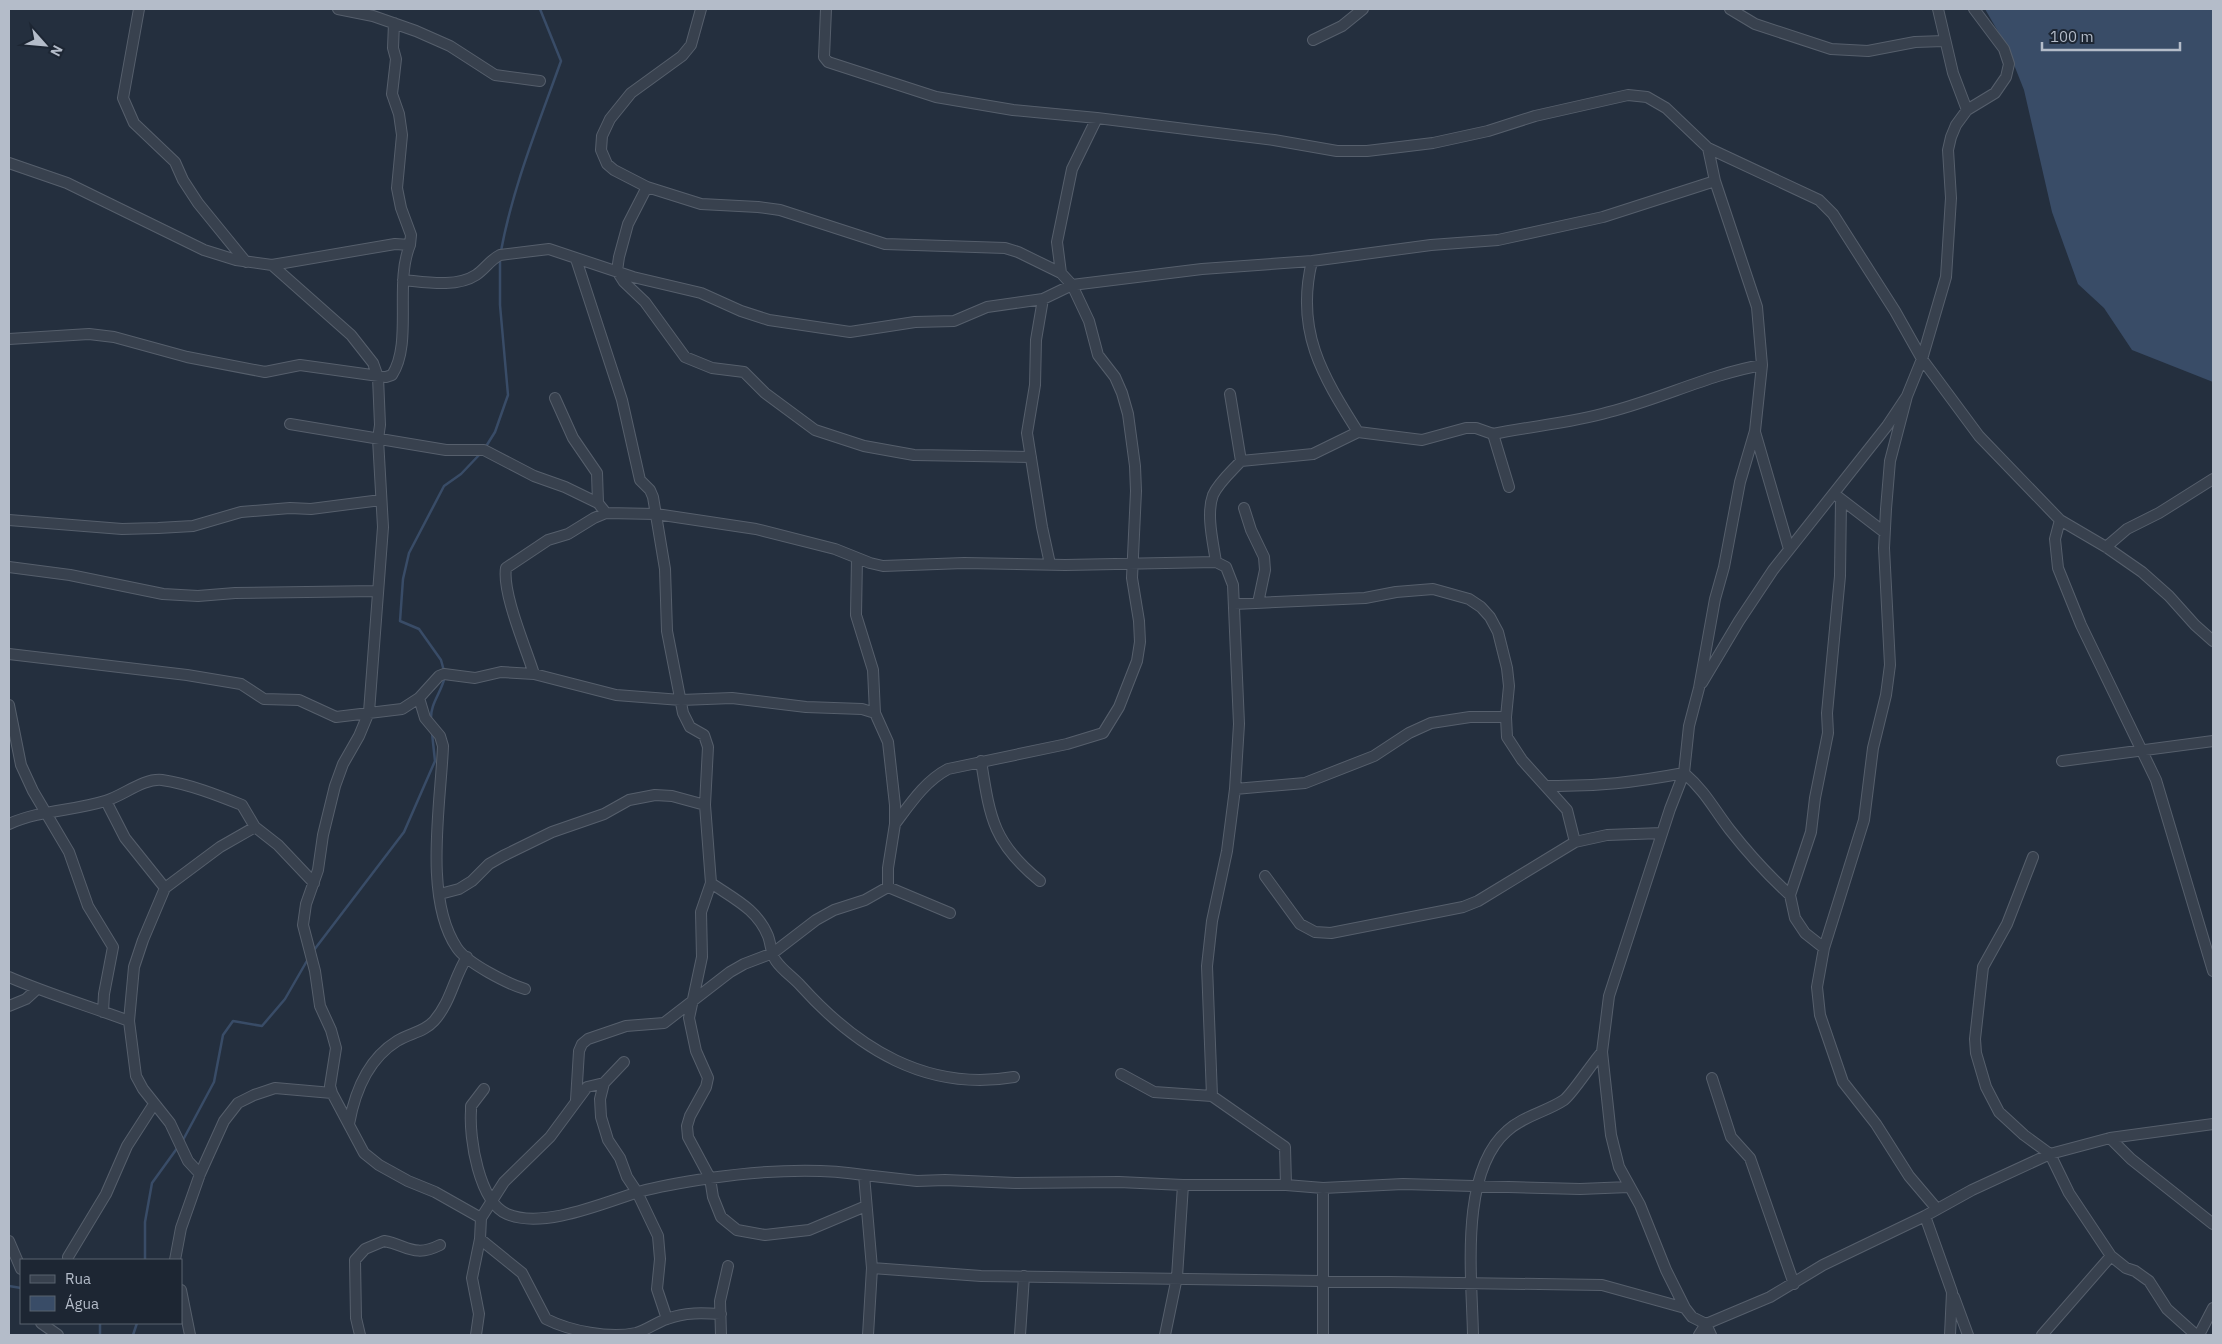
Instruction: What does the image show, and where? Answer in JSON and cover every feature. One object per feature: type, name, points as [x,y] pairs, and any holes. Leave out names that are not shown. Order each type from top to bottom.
[{"type":"street","points":[[139,9],[123,98],[127,111],[134,123],[175,162],[183,180],[198,203],[246,262]]},
{"type":"street","points":[[338,9],[394,23],[450,46],[495,75],[540,81]]},
{"type":"street","points":[[701,9],[691,45],[682,56],[631,93],[610,119],[602,136],[601,150],[607,164],[647,187],[706,206],[758,206],[780,210],[885,244],[1004,248],[1018,252],[1061,273],[1072,285],[1089,321],[1098,355],[1115,377],[1128,414],[1136,491],[1132,578],[1139,621],[1140,642],[1131,677],[1107,729],[1103,733],[1067,744],[948,769],[940,773],[921,790],[895,824]]},
{"type":"street","points":[[826,9],[824,57],[828,62],[835,66],[936,98],[1012,110],[1097,118],[1274,140],[1337,151],[1367,151],[1458,138],[1535,116],[1628,95],[1647,96],[1666,108],[1708,148],[1819,200],[1833,214],[1895,311],[1922,359],[1979,436],[2060,520],[2106,547],[2142,572],[2213,641]]},
{"type":"street","points":[[1313,40],[1336,30],[1364,9]]},
{"type":"street","points":[[1730,9],[1755,24],[1831,49],[1868,51],[1915,42],[1944,41]]},
{"type":"street","points":[[1938,9],[1944,41],[1967,110]]},
{"type":"street","points":[[1937,1209],[1909,1176],[1876,1124],[1843,1082],[1820,1015],[1818,1001],[1819,969],[1862,828],[1874,748],[1886,695],[1890,648],[1884,532],[1890,461],[1908,396],[1922,359],[1946,277],[1951,198],[1948,150],[1956,124],[1967,110],[1996,93],[2006,77],[2009,64],[2004,49],[1974,9]]},
{"type":"street","points":[[9,339],[89,334],[114,337],[188,357],[265,372],[300,365],[378,377],[392,375],[398,361],[403,319],[403,280],[411,235],[401,208],[397,188],[402,135],[399,114],[392,94],[396,59],[392,39],[394,23]]},
{"type":"street","points":[[1061,273],[1057,242],[1072,169],[1097,118]]},
{"type":"street","points":[[1708,148],[1715,180],[1757,308],[1762,365],[1755,431],[1740,482],[1724,567],[1715,599],[1690,726],[1684,773],[1662,832],[1609,996],[1602,1052],[1611,1136],[1619,1167],[1648,1222],[1666,1270],[1685,1308],[1692,1317],[1706,1324],[1711,1335]]},
{"type":"street","points":[[9,163],[67,183],[215,254],[246,262],[272,265],[378,247],[410,246]]},
{"type":"street","points":[[403,280],[449,282],[470,278],[500,255],[543,248],[633,277],[701,293],[741,311],[769,320],[850,332],[915,322],[954,321],[987,307],[1043,299],[1072,285],[1202,269],[1312,261],[1431,245],[1498,240],[1528,235],[1636,208],[1715,180]]},
{"type":"street","points":[[647,187],[628,224],[617,271],[624,282],[645,302],[685,357],[712,368],[744,372],[765,393],[815,430],[864,446],[914,455],[1031,457]]},
{"type":"street","points":[[576,260],[622,400],[640,480],[650,490],[656,514],[665,569],[667,632],[686,722],[704,735],[708,747],[705,805],[711,883],[701,912],[702,956],[694,1002],[689,1018],[696,1050],[708,1078],[706,1087],[695,1104],[687,1126],[688,1137],[710,1178],[713,1197],[721,1217],[738,1230],[750,1233],[780,1235],[809,1230],[866,1206]]},
{"type":"street","points":[[1312,261],[1306,301],[1309,339],[1337,400],[1358,432]]},
{"type":"street","points":[[272,265],[351,335],[373,363],[378,377],[380,425],[378,439],[383,527],[369,712],[359,736],[343,764],[335,786],[314,883],[306,904],[304,925],[315,971],[320,1006],[331,1030],[336,1048],[330,1086],[364,1152],[379,1165],[481,1218]]},
{"type":"street","points":[[1043,299],[1036,340],[1035,385],[1027,433],[1050,564]]},
{"type":"street","points":[[1216,562],[1210,508],[1221,482],[1241,461],[1313,454],[1358,432],[1422,440],[1466,428],[1476,428],[1493,434],[1576,420],[1609,413],[1695,385],[1730,370],[1762,365]]},
{"type":"street","points":[[1230,394],[1241,461]]},
{"type":"street","points":[[1699,688],[1739,620],[1790,549],[1837,496],[1908,396]]},
{"type":"street","points":[[555,398],[573,438],[597,473],[598,503]]},
{"type":"street","points":[[290,424],[446,450],[484,450],[534,476],[559,484],[598,503],[606,513]]},
{"type":"street","points":[[1755,431],[1790,549]]},
{"type":"street","points":[[1493,434],[1510,487]]},
{"type":"street","points":[[2106,547],[2127,530],[2159,514],[2213,479]]},
{"type":"street","points":[[1837,496],[1884,532]]},
{"type":"street","points":[[1824,948],[1805,932],[1795,918],[1790,894],[1811,832],[1815,798],[1828,733],[1827,713],[1840,576],[1837,496]]},
{"type":"street","points":[[9,520],[122,529],[158,528],[193,526],[241,512],[290,508],[311,509],[381,500]]},
{"type":"street","points":[[1244,508],[1251,530],[1264,556],[1265,570],[1258,603]]},
{"type":"street","points":[[534,674],[511,604],[505,576],[506,568],[548,540],[568,534],[606,513],[656,514],[756,529],[835,549],[883,566],[964,563],[1216,562],[1226,567],[1230,573],[1234,604],[1239,724],[1235,789],[1227,850],[1212,921],[1207,966],[1212,1096]]},
{"type":"street","points":[[2060,520],[2055,539],[2055,552],[2065,587],[2156,780],[2168,814],[2213,970]]},
{"type":"street","points":[[856,558],[856,615],[873,670],[875,713],[888,742],[895,824],[888,868],[888,887]]},
{"type":"street","points":[[9,567],[70,575],[164,594],[198,596],[260,592],[377,591]]},
{"type":"street","points":[[1234,604],[1365,598],[1396,592],[1433,589],[1469,600],[1481,607],[1490,617],[1498,632],[1509,686],[1506,717],[1507,737],[1513,748],[1567,810],[1575,842]]},
{"type":"street","points":[[9,654],[187,675],[241,684],[264,699],[299,700],[336,717],[402,709],[418,698],[439,676],[444,674],[465,678],[501,672],[534,674],[608,694],[681,700],[732,698],[806,707],[862,708],[875,713]]},
{"type":"street","points":[[418,698],[425,718],[440,736],[443,746],[436,826],[440,894],[444,915],[457,948],[501,980],[525,989]]},
{"type":"street","points":[[9,705],[21,765],[33,791],[69,852],[88,906],[113,947],[104,994],[104,1012]]},
{"type":"street","points":[[1235,789],[1305,783],[1374,756],[1409,733],[1431,723],[1470,717],[1506,717]]},
{"type":"street","points":[[2062,761],[2142,752],[2213,741]]},
{"type":"street","points":[[981,761],[989,809],[1000,838],[1010,853],[1040,880]]},
{"type":"street","points":[[1684,773],[1702,789],[1730,830],[1764,870],[1790,894]]},
{"type":"street","points":[[1546,786],[1593,787],[1633,783],[1684,773]]},
{"type":"street","points":[[9,824],[47,812],[106,801],[138,786],[161,780],[199,789],[242,805],[255,827],[278,845],[314,883]]},
{"type":"street","points":[[440,894],[459,889],[503,856],[552,832],[604,814],[629,800],[664,796],[705,805]]},
{"type":"street","points":[[106,801],[125,838],[166,888]]},
{"type":"street","points":[[200,1174],[188,1162],[170,1123],[143,1090],[136,1076],[129,1021],[134,967],[142,940],[166,888],[220,847],[255,827]]},
{"type":"street","points":[[1265,876],[1300,924],[1315,932],[1331,932],[1463,908],[1478,901],[1575,842],[1607,835],[1662,832]]},
{"type":"street","points":[[2033,857],[2007,924],[1983,967],[1975,1039],[1980,1068],[1986,1087],[1999,1112],[2024,1135],[2050,1154],[2077,1206],[2111,1256],[2126,1268],[2135,1271],[2149,1281],[2172,1315],[2198,1335],[2213,1308]]},
{"type":"street","points":[[711,883],[752,910],[768,937],[776,961],[812,1000],[844,1028],[869,1046],[910,1068],[937,1076],[993,1079],[1014,1077]]},
{"type":"street","points":[[888,887],[950,913]]},
{"type":"street","points":[[576,1100],[576,1065],[582,1044],[595,1036],[626,1026],[664,1023],[694,1002],[730,972],[744,964],[773,953],[816,920],[834,910],[865,900],[888,887]]},
{"type":"street","points":[[350,1124],[352,1107],[367,1070],[382,1052],[398,1040],[422,1031],[432,1023],[448,1000],[467,956]]},
{"type":"street","points":[[9,977],[38,990],[129,1021]]},
{"type":"street","points":[[9,1006],[26,999],[38,990]]},
{"type":"street","points":[[1472,1335],[1471,1221],[1477,1185],[1489,1156],[1506,1131],[1565,1099],[1602,1052]]},
{"type":"street","points":[[476,1335],[479,1314],[472,1278],[480,1239],[481,1218],[491,1200],[513,1172],[550,1137],[587,1087],[604,1083],[624,1062]]},
{"type":"street","points":[[1121,1074],[1154,1092],[1212,1096],[1282,1143],[1285,1147],[1286,1185]]},
{"type":"street","points":[[1712,1078],[1731,1137],[1750,1158],[1794,1284]]},
{"type":"street","points":[[604,1083],[600,1106],[604,1128],[658,1236],[660,1259],[657,1289],[667,1319]]},
{"type":"street","points":[[175,1259],[181,1228],[200,1174],[224,1121],[238,1103],[274,1088],[332,1093]]},
{"type":"street","points":[[484,1089],[471,1106],[470,1118],[477,1168],[491,1200],[505,1214],[514,1216],[542,1218],[562,1216],[637,1192],[710,1178],[805,1170],[838,1171],[917,1181],[1118,1182],[1183,1185],[1286,1185],[1323,1188],[1403,1184],[1580,1189],[1629,1187]]},
{"type":"street","points":[[68,1257],[106,1194],[127,1146],[154,1104]]},
{"type":"street","points":[[1699,1335],[1706,1324],[1770,1297],[1823,1265],[1925,1216],[1979,1186],[2050,1154],[2110,1138],[2213,1124]]},
{"type":"street","points":[[2110,1138],[2131,1159],[2213,1224]]},
{"type":"street","points":[[864,1175],[872,1268],[868,1335]]},
{"type":"street","points":[[1165,1335],[1177,1277],[1183,1185]]},
{"type":"street","points":[[1323,1188],[1323,1335]]},
{"type":"street","points":[[1925,1216],[1968,1335]]},
{"type":"street","points":[[480,1239],[522,1274],[546,1319],[592,1332],[626,1335],[683,1314],[721,1314]]},
{"type":"street","points":[[9,1241],[20,1267]]},
{"type":"street","points":[[360,1335],[357,1328],[355,1302],[355,1260],[359,1254],[384,1241],[413,1251],[430,1250],[440,1245]]},
{"type":"street","points":[[2042,1335],[2111,1256]]},
{"type":"street","points":[[721,1335],[720,1301],[728,1266]]},
{"type":"street","points":[[872,1268],[981,1276],[1177,1277],[1472,1285],[1602,1285],[1685,1308]]},
{"type":"street","points":[[1020,1335],[1024,1276]]},
{"type":"street","points":[[1950,1335],[1952,1292]]},
{"type":"street","points":[[182,1295],[190,1335]]},
{"type":"street","points":[[42,1324],[58,1335]]},
{"type":"water","points":[[1985,9],[2213,9],[2213,382],[2132,350],[2104,308],[2078,284],[2052,212],[2024,90],[2007,47]]},
{"type":"waterway","points":[[501,251],[519,179],[561,61],[540,9]]},
{"type":"waterway","points":[[485,448],[495,432],[508,395],[500,305],[500,259]]},
{"type":"waterway","points":[[444,671],[441,660],[419,629],[400,621],[403,579],[409,553],[444,486],[461,474],[481,453]]},
{"type":"waterway","points":[[431,720],[432,708],[445,676]]},
{"type":"waterway","points":[[314,950],[404,832],[435,761],[432,733]]},
{"type":"waterway","points":[[183,1140],[214,1082],[223,1035],[233,1021],[262,1026],[285,999],[308,959]]},
{"type":"waterway","points":[[145,1259],[145,1222],[152,1183],[178,1147]]},
{"type":"waterway","points":[[9,1286],[20,1288]]},
{"type":"waterway","points":[[100,1324],[100,1335]]},
{"type":"waterway","points":[[133,1335],[137,1324]]}]
